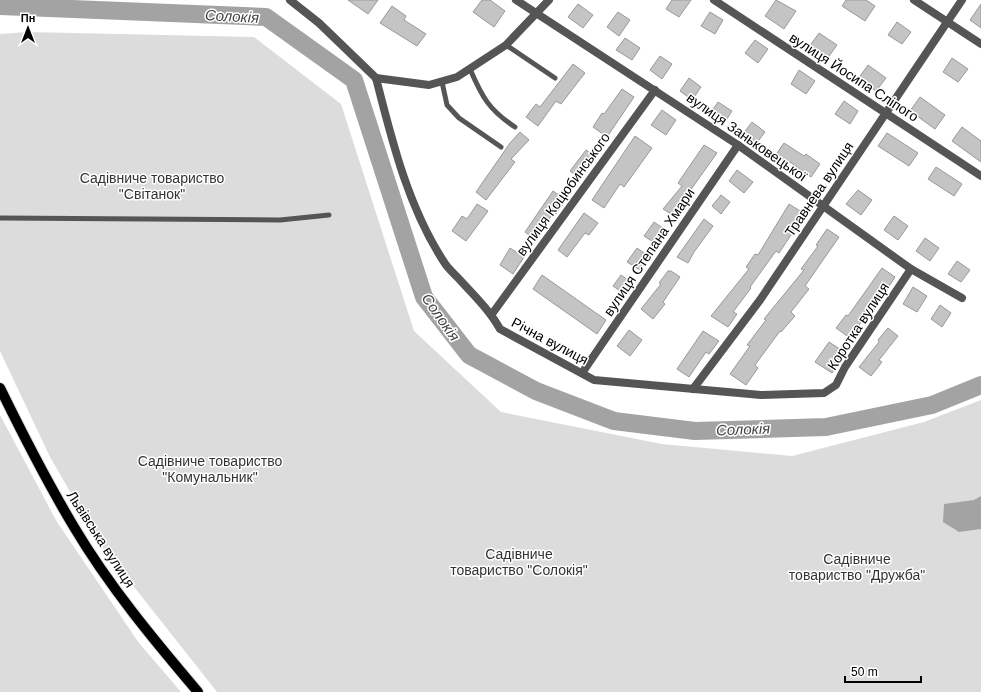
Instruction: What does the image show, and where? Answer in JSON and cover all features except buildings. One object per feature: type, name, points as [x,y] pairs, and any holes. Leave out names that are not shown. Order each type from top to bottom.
[{"type":"main road","name":"Львівська вулиця","points":[[0,388],[24,438],[74,528],[122,598],[198,692]]},
{"type":"street","points":[[290,0],[319,23],[376,78],[429,85],[457,78],[470,70],[506,44],[549,0]]},
{"type":"street","name":"вулиця Заньковецької","points":[[516,0],[738,145],[911,269],[962,298]]},
{"type":"street","name":"вулиця Йосипа Сліпого","points":[[714,0],[981,176]]},
{"type":"street","points":[[914,0],[981,44]]},
{"type":"street","name":"Травнева вулиця","points":[[693,389],[760,300],[962,0]]},
{"type":"street","name":"Річна вулиця","points":[[376,78],[394,149],[422,222],[444,263],[492,314],[500,329],[594,380],[761,395],[824,393]]},
{"type":"street","name":"вулиця Коцюбинського","points":[[492,314],[655,90]]},
{"type":"street","name":"вулиця Степана Хмари","points":[[582,373],[738,145]]},
{"type":"street","name":"Коротка вулиця","points":[[824,393],[836,385],[845,367],[911,269]]},
{"type":"lane","points":[[506,44],[556,78]]},
{"type":"lane","points":[[470,70],[481,96],[500,117],[515,127]]},
{"type":"lane","points":[[442,82],[447,105],[459,118],[501,147]]},
{"type":"lane","points":[[0,218],[280,220],[329,215]]},
{"type":"green space","points":[[27,32],[254,37],[341,104],[414,331],[501,412],[662,444],[792,456],[924,422],[981,400],[981,692],[217,692],[101,545],[50,457],[0,351],[0,34]]},
{"type":"green space","points":[[0,415],[57,522],[139,643],[181,692],[0,692]]},
{"type":"shaded area","points":[[981,496],[981,529],[959,532],[943,522],[944,504],[974,500]]},
{"type":"waterway","name":"Солокія","points":[[0,6],[266,17],[354,80],[424,297],[469,355],[536,391],[614,421],[695,431],[826,427],[932,405],[981,385]]},
{"type":"park label","name":"Садівниче товариство \"Світанок\"","points":[[152,186]]},
{"type":"park label","name":"Садівниче товариство \"Комунальник\"","points":[[210,470]]},
{"type":"park label","name":"Садівниче товариство \"Солокія\"","points":[[519,562]]},
{"type":"park label","name":"Садівниче товариство \"Дружба\"","points":[[857,568]]}]
